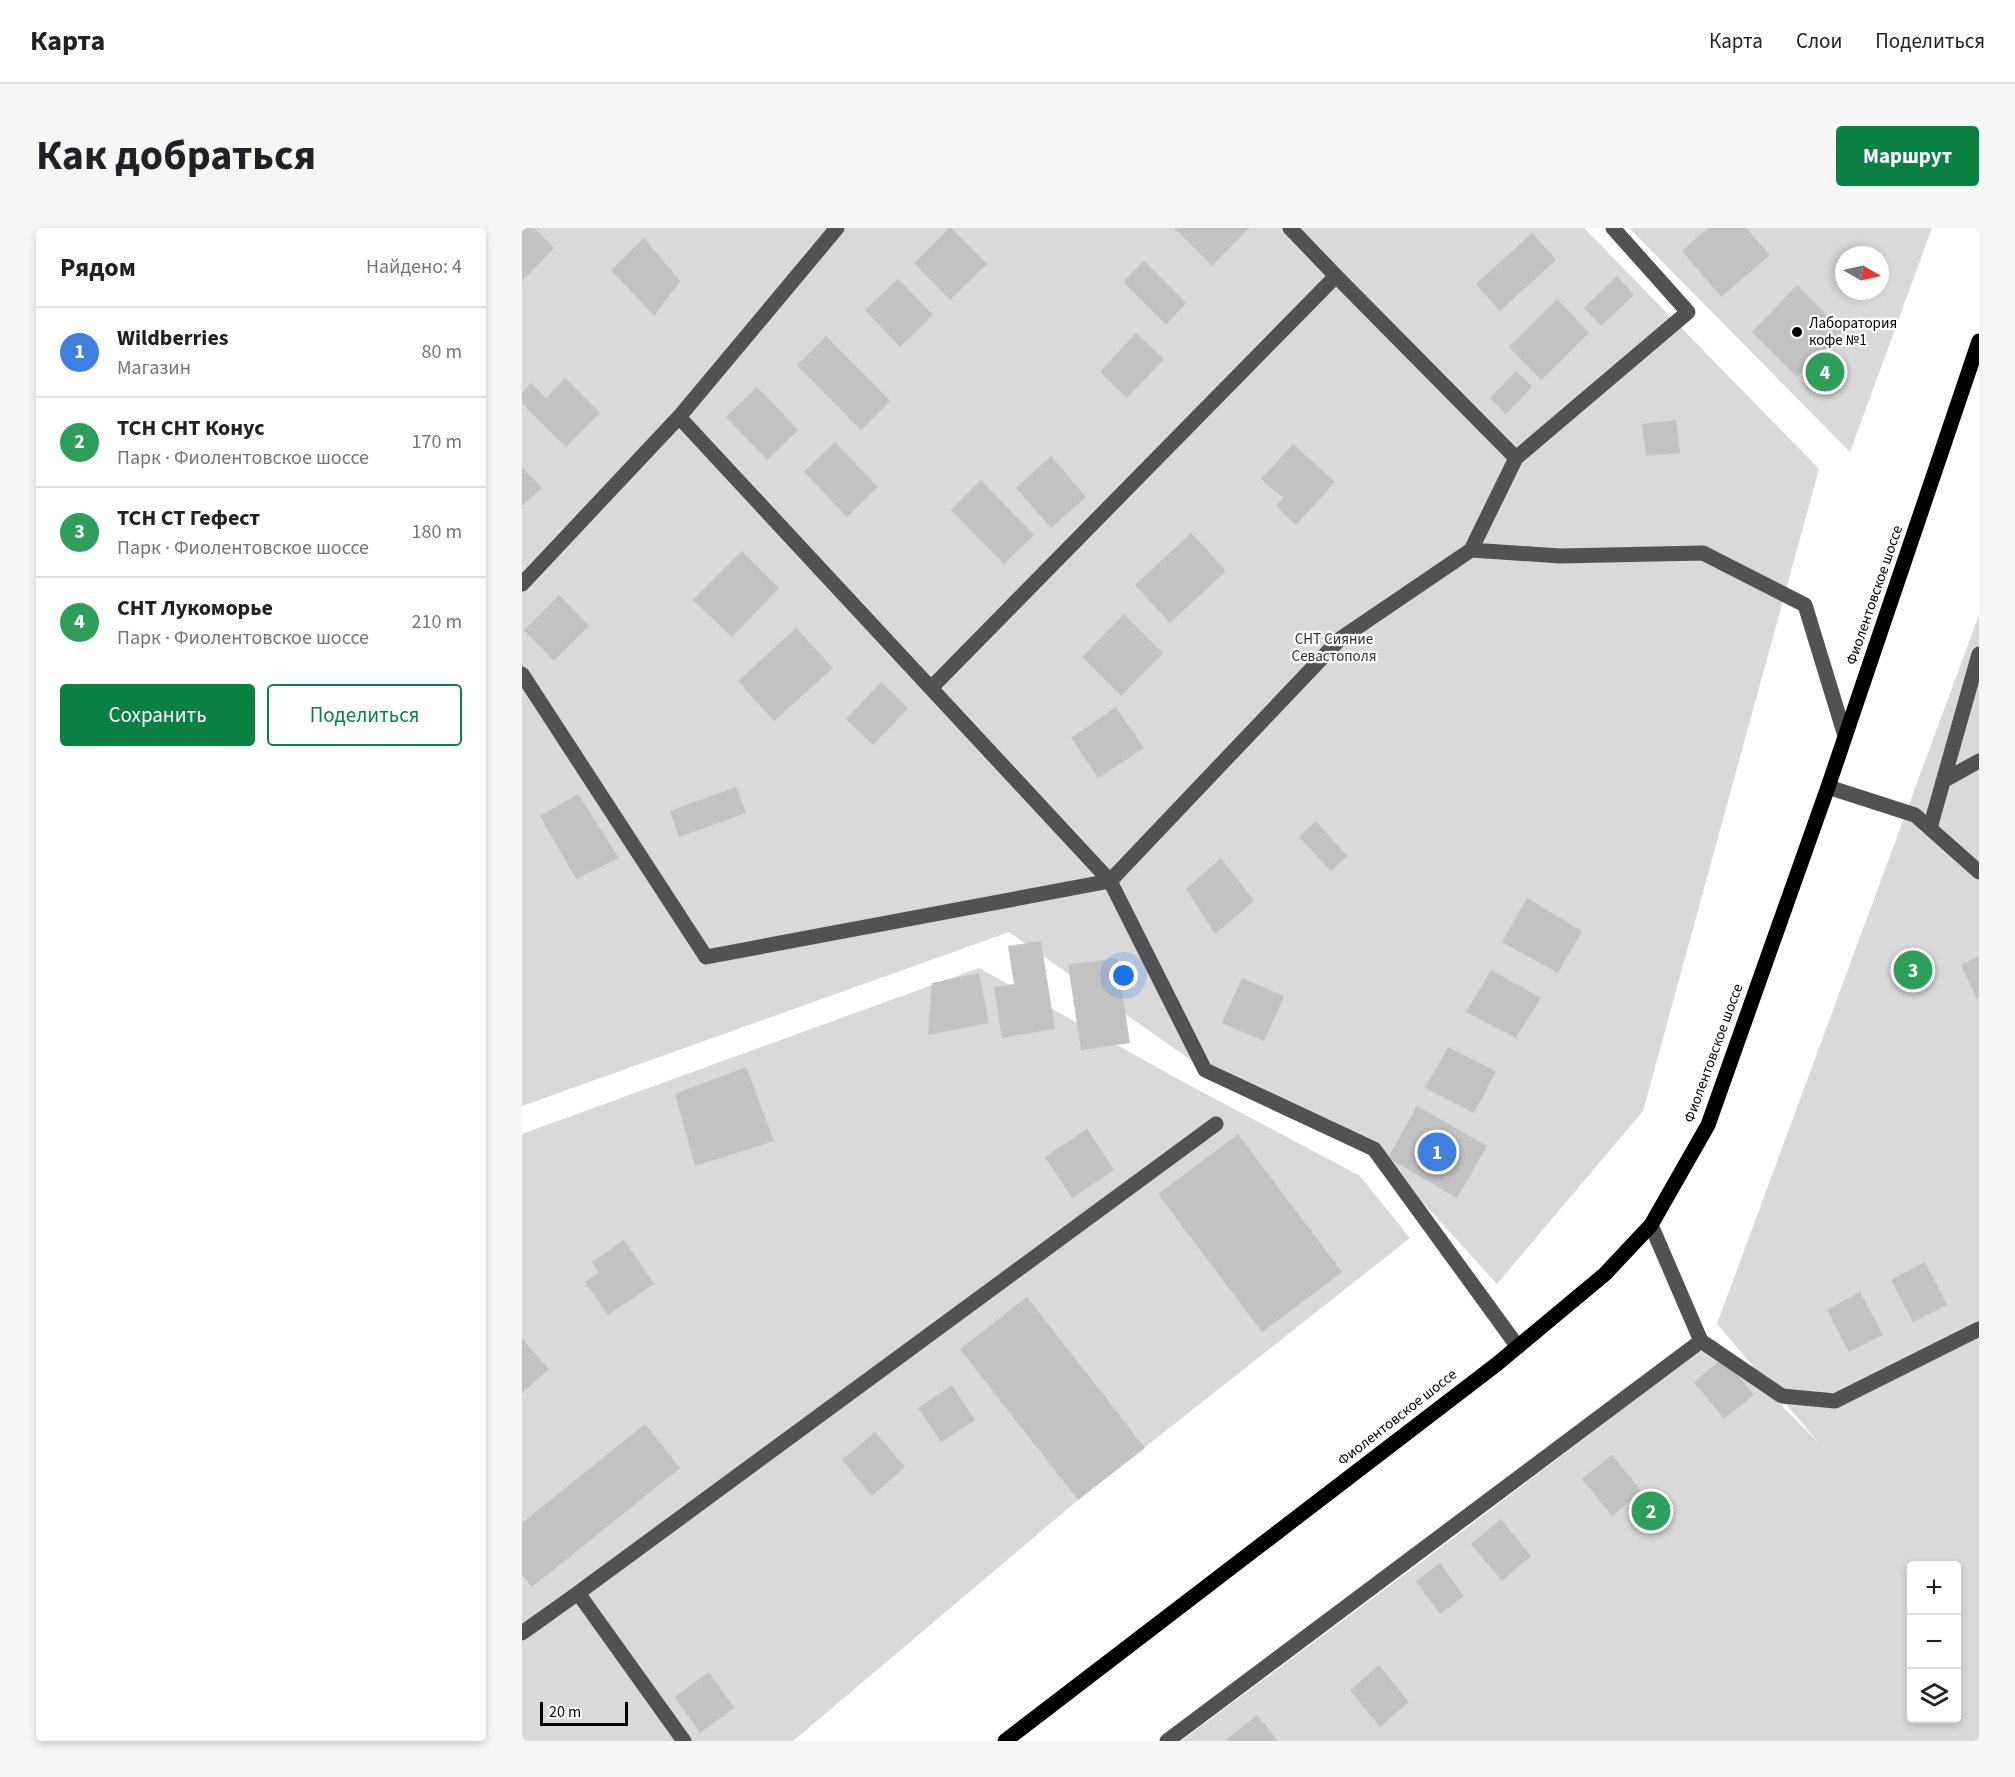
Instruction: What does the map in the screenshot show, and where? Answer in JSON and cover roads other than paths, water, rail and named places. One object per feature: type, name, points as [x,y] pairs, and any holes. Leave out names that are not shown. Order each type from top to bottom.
[{"type":"main road","name":"Фиолентовское шоссе","points":[[1005,1741],[1518,1347],[1605,1274],[1651,1225],[1708,1125],[1828,787],[1979,341]]},
{"type":"lane","points":[[522,584],[679,417],[837,228]]},
{"type":"lane","points":[[1290,228],[1516,458]]},
{"type":"lane","points":[[522,674],[706,957],[1110,881],[1340,639],[1472,549],[1516,458],[1689,312],[1613,228]]},
{"type":"lane","points":[[930,688],[1336,276]]},
{"type":"lane","points":[[679,417],[1110,881],[1205,1070],[1374,1149],[1518,1347]]},
{"type":"lane","points":[[1472,549],[1560,556],[1703,553],[1805,604],[1845,736]]},
{"type":"lane","points":[[1930,828],[1979,654]]},
{"type":"lane","points":[[1943,781],[1979,761]]},
{"type":"lane","points":[[1828,787],[1915,815],[1979,872]]},
{"type":"lane","points":[[522,1634],[1216,1124]]},
{"type":"lane","points":[[1651,1225],[1701,1341],[1782,1396],[1835,1401],[1979,1329]]},
{"type":"lane","points":[[1167,1741],[1701,1341]]},
{"type":"lane","points":[[578,1593],[684,1741]]},
{"type":"place","name":"Лаборатория кофе №1","points":[[1797,332]]},
{"type":"place","name":"СНТ Лукоморье","points":[[1825,372]]},
{"type":"place","name":"ТСН СТ Гефест","points":[[1913,970]]},
{"type":"place","name":"Wildberries","points":[[1437,1152]]},
{"type":"place","name":"ТСН СНТ Конус","points":[[1651,1511]]},
{"type":"park label","name":"СНТ Сияние Севастополя","points":[[1334,648]]}]
